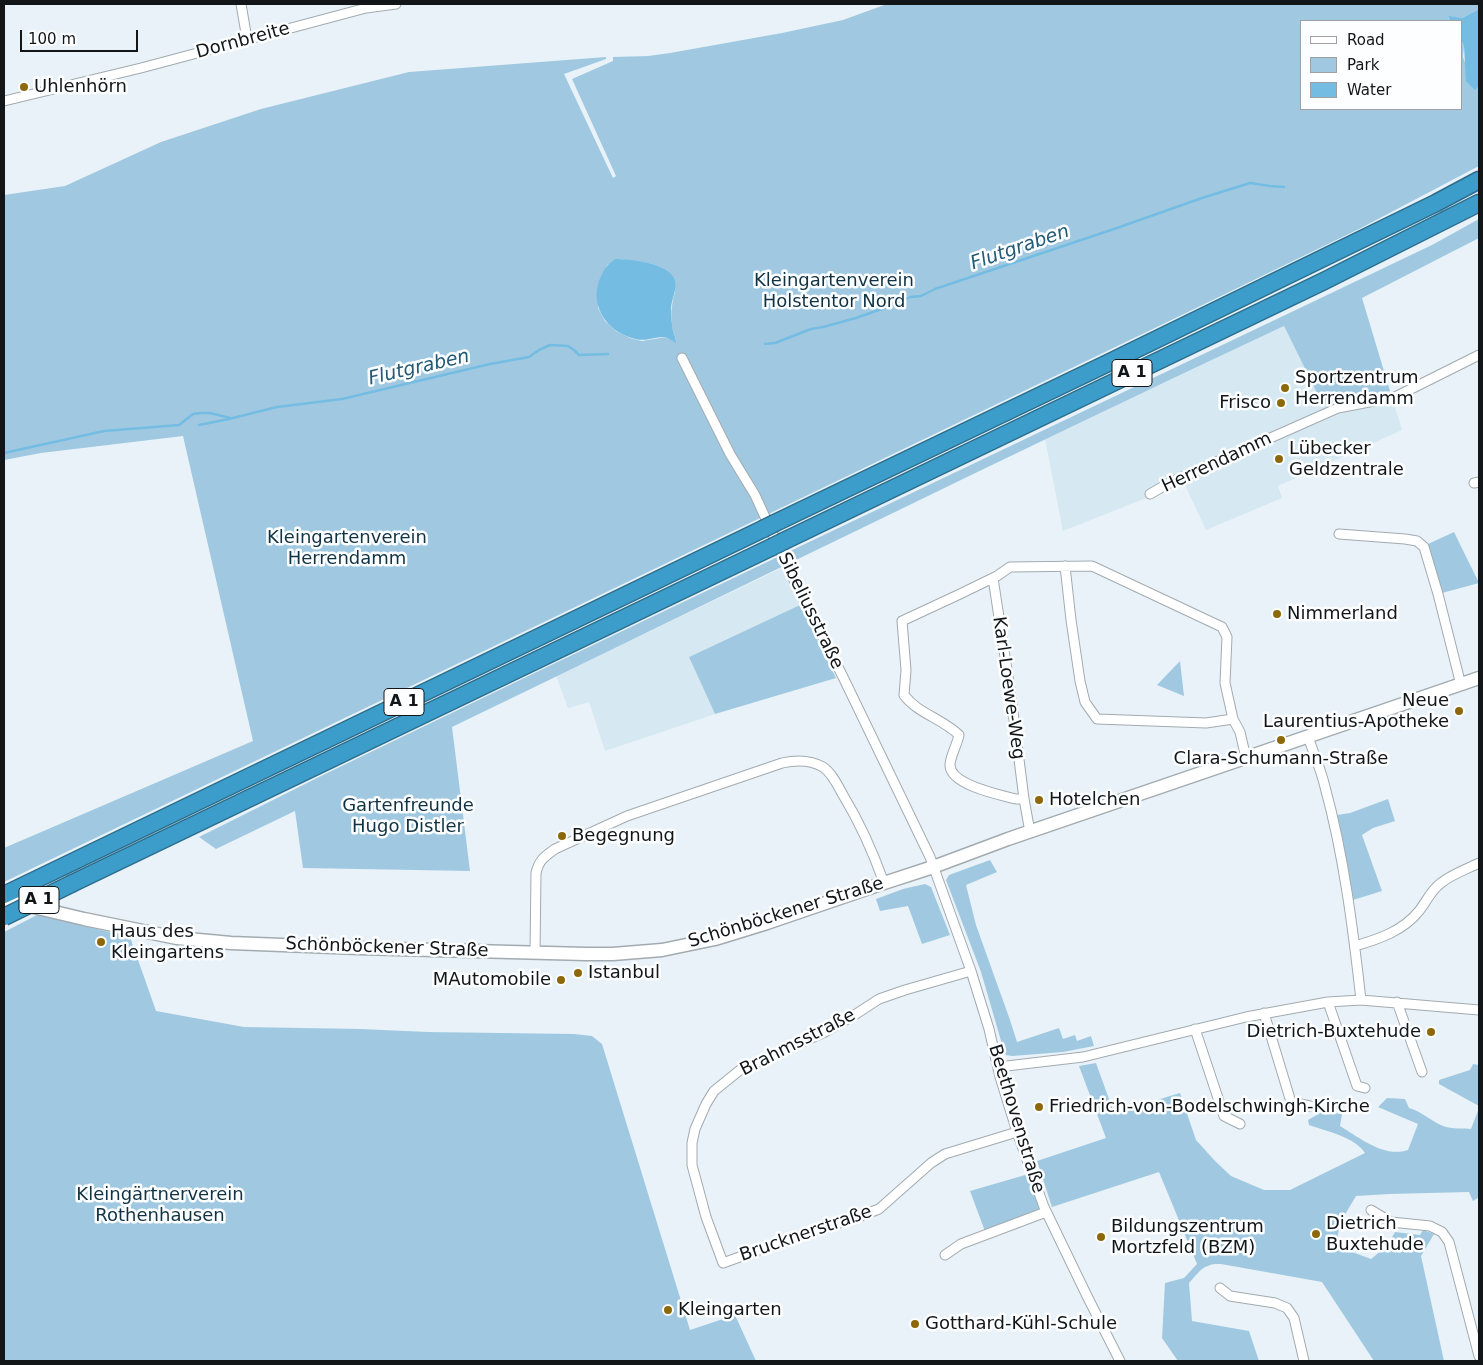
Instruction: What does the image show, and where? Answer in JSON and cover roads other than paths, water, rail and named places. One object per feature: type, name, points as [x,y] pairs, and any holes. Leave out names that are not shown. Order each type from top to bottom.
[{"type":"highway","name":"A 1","points":[[4,895],[1115,360],[1436,203],[1479,180]]},
{"type":"highway","name":"A 1","points":[[4,917],[1315,285],[1479,203]]},
{"type":"main road","name":"Schönböckener Straße","points":[[4,900],[177,938],[222,942],[351,948],[613,954],[662,950],[759,926],[932,868],[969,852],[1479,678]]},
{"type":"street","points":[[241,4],[247,39]]},
{"type":"street","name":"Dornbreite","points":[[4,101],[141,68],[366,8],[396,4]]},
{"type":"street","name":"Herrendamm","points":[[1150,494],[1171,482],[1338,408],[1395,397],[1479,355]]},
{"type":"street","name":"Sibeliusstraße","points":[[682,358],[730,454],[755,495],[791,574],[930,857],[932,868]]},
{"type":"street","points":[[1339,534],[1405,539],[1417,542],[1424,547],[1461,685]]},
{"type":"street","points":[[1065,566],[1080,681],[1085,702],[1096,719],[1206,722],[1233,718]]},
{"type":"street","points":[[1024,799],[1016,800],[964,783],[955,776],[950,767],[959,735],[951,727],[909,702],[904,695],[906,670],[902,620],[932,608],[993,578],[1010,567],[1092,566],[1222,627],[1227,637],[1225,683],[1233,718],[1240,732],[1246,758]]},
{"type":"street","name":"Karl-Loewe-Weg","points":[[993,578],[1030,832]]},
{"type":"street","points":[[1308,736],[1327,795],[1348,898],[1361,1000]]},
{"type":"street","points":[[535,952],[536,874],[538,864],[544,856],[555,849],[636,812],[795,760],[813,763],[824,768],[834,779],[860,823],[884,883]]},
{"type":"street","points":[[1355,946],[1396,931],[1411,921],[1433,890],[1442,881],[1479,863]]},
{"type":"street","name":"Beethovenstraße","points":[[932,868],[959,935],[971,971],[1017,1132],[1046,1212],[1120,1361]]},
{"type":"street","name":"Brahmsstraße","points":[[723,1263],[706,1217],[692,1165],[692,1143],[695,1129],[714,1091],[740,1070],[825,1032],[879,999],[895,992],[971,971]]},
{"type":"street","points":[[998,1067],[1083,1057],[1195,1028],[1328,1002],[1361,1000],[1479,1010]]},
{"type":"street","points":[[1328,1002],[1357,1086],[1366,1088]]},
{"type":"street","points":[[1397,1002],[1422,1072]]},
{"type":"street","points":[[1264,1013],[1291,1102],[1310,1106]]},
{"type":"street","points":[[1195,1028],[1224,1116],[1240,1124]]},
{"type":"street","name":"Brucknerstraße","points":[[723,1263],[879,1209],[945,1154],[1017,1132]]},
{"type":"street","points":[[1370,1210],[1391,1222],[1430,1226],[1442,1232],[1449,1242],[1479,1356]]},
{"type":"street","points":[[945,1255],[961,1244],[1046,1212]]},
{"type":"street","points":[[1220,1288],[1230,1296],[1288,1308],[1294,1318],[1304,1361]]},
{"type":"water","points":[[1479,9],[1479,86],[1475,90],[1466,81],[1463,20],[1450,20],[1448,16],[1462,18]]},
{"type":"water","points":[[615,259],[649,263],[666,270],[672,275],[675,285],[671,318],[676,343],[666,337],[645,340],[632,338],[615,330],[608,323],[599,308],[597,290],[604,270]]},
{"type":"waterway","name":"Flutgraben","points":[[765,344],[775,343],[811,329],[856,318],[910,297],[921,296],[935,289],[1250,183],[1284,187]]},
{"type":"waterway","name":"Flutgraben","points":[[199,425],[277,407],[342,399],[490,364],[529,357],[550,345],[568,346],[579,355],[608,354]]},
{"type":"waterway","name":"Flutgraben","points":[[4,453],[104,431],[179,425],[193,414],[210,413],[230,418]]},
{"type":"place","name":"Uhlenhörn","points":[[24,87]]},
{"type":"place","name":"Sportzentrum Herrendamm","points":[[1285,388]]},
{"type":"place","name":"Frisco","points":[[1281,403]]},
{"type":"place","name":"Lübecker Geldzentrale","points":[[1279,459]]},
{"type":"place","name":"Nimmerland","points":[[1277,614]]},
{"type":"place","name":"Neue Laurentius-Apotheke","points":[[1459,711]]},
{"type":"place","name":"Clara-Schumann-Straße","points":[[1281,740]]},
{"type":"place","name":"Hotelchen","points":[[1039,800]]},
{"type":"place","name":"Begegnung","points":[[562,836]]},
{"type":"place","name":"Haus des Kleingartens","points":[[101,942]]},
{"type":"place","name":"Istanbul","points":[[578,973]]},
{"type":"place","name":"MAutomobile","points":[[561,980]]},
{"type":"place","name":"Dietrich-Buxtehude","points":[[1431,1032]]},
{"type":"place","name":"Friedrich-von-Bodelschwingh-Kirche","points":[[1039,1107]]},
{"type":"place","name":"Dietrich Buxtehude","points":[[1316,1234]]},
{"type":"place","name":"Bildungszentrum Mortzfeld (BZM)","points":[[1101,1237]]},
{"type":"place","name":"Kleingarten","points":[[668,1310]]},
{"type":"place","name":"Gotthard-Kühl-Schule","points":[[915,1324]]},
{"type":"park label","name":"Kleingartenverein Holstentor Nord","points":[[834,291]]},
{"type":"park label","name":"Kleingartenverein Herrendamm","points":[[347,548]]},
{"type":"park label","name":"Gartenfreunde Hugo Distler","points":[[408,816]]},
{"type":"park label","name":"Kleingärtnerverein Rothenhausen","points":[[160,1205]]}]
